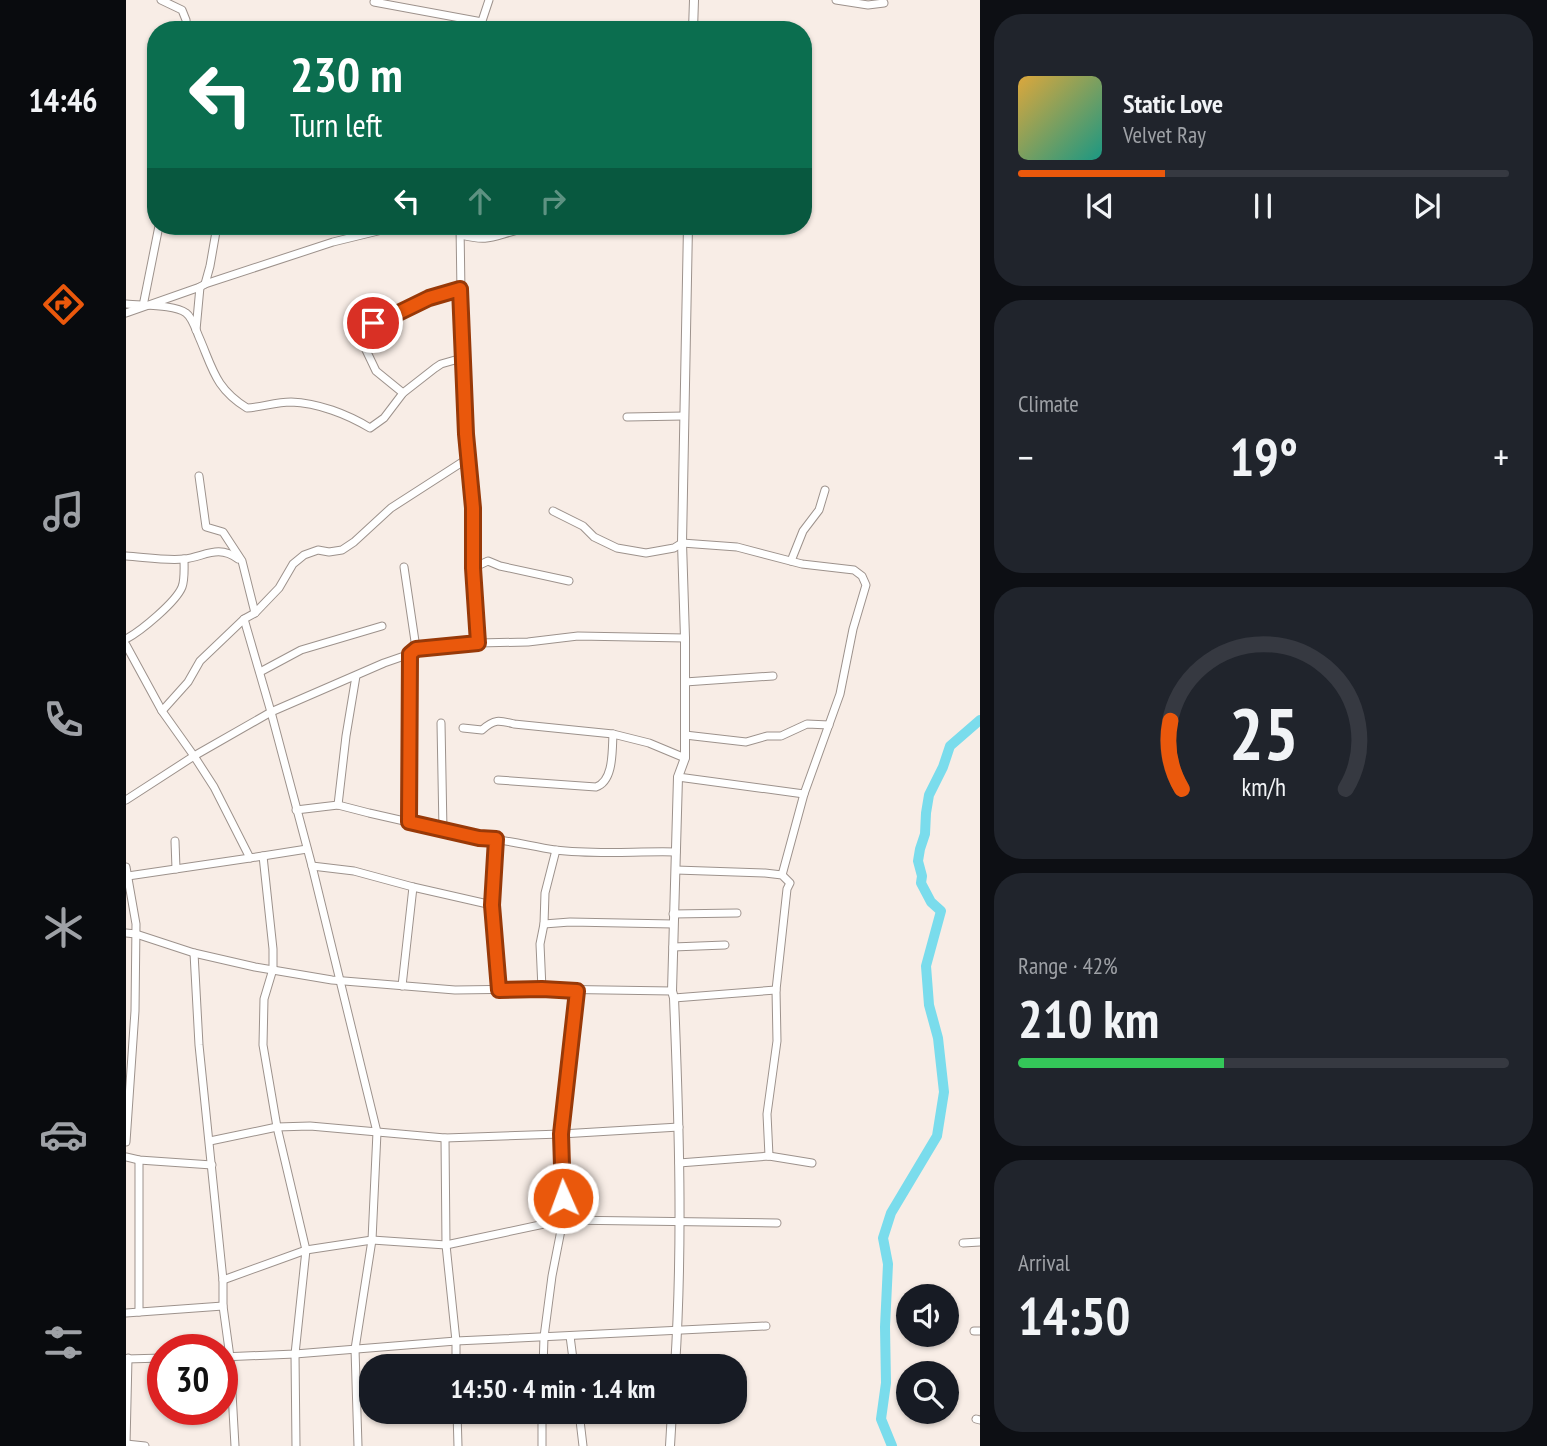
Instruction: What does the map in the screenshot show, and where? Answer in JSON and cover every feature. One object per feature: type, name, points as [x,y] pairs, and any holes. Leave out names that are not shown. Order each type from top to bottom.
[{"type":"street","points":[[161,0],[182,10],[186,21]]},
{"type":"street","points":[[482,21],[489,0]]},
{"type":"street","points":[[693,21],[694,0]]},
{"type":"street","points":[[836,0],[868,5],[884,3]]},
{"type":"street","points":[[373,2],[458,21]]},
{"type":"street","points":[[143,306],[157,235]]},
{"type":"street","points":[[196,331],[202,285],[210,266],[215,235]]},
{"type":"street","points":[[126,313],[355,235]]},
{"type":"street","points":[[478,643],[473,568],[473,508],[467,460],[462,358],[461,235],[487,239],[502,235]]},
{"type":"street","points":[[676,1354],[680,1222],[673,914],[678,776],[685,758],[682,543],[688,235]]},
{"type":"street","points":[[404,393],[376,371],[356,329],[388,318],[429,298],[460,289]]},
{"type":"street","points":[[126,304],[174,308],[186,313],[219,384],[247,408],[290,402],[310,405],[354,419],[370,428],[384,418],[404,393],[441,364],[462,358]]},
{"type":"street","points":[[627,417],[684,416]]},
{"type":"street","points":[[162,711],[188,682],[200,661],[279,588],[293,564],[304,555],[318,550],[342,550],[391,508],[467,460]]},
{"type":"street","points":[[199,476],[206,527],[223,532],[242,561],[255,613]]},
{"type":"street","points":[[792,561],[803,531],[819,510],[825,490]]},
{"type":"street","points":[[553,511],[617,548],[646,553],[674,548],[682,543],[737,547],[802,564],[853,570],[862,576],[866,585],[853,629],[840,694],[804,794],[782,875]]},
{"type":"street","points":[[126,556],[184,559],[207,552],[230,552],[242,561]]},
{"type":"street","points":[[126,639],[155,618],[176,595],[182,586],[184,559]]},
{"type":"street","points":[[473,568],[488,561],[569,581]]},
{"type":"street","points":[[404,567],[413,651],[409,822]]},
{"type":"street","points":[[244,620],[312,866],[377,1132],[372,1240],[355,1349],[358,1446]]},
{"type":"street","points":[[260,672],[301,650],[382,626]]},
{"type":"street","points":[[126,800],[194,755],[271,712],[413,651],[578,636],[685,638]]},
{"type":"street","points":[[126,645],[162,711],[214,787],[250,858]]},
{"type":"street","points":[[338,805],[356,676]]},
{"type":"street","points":[[685,682],[773,676]]},
{"type":"street","points":[[463,728],[482,730],[489,723],[499,720],[514,724],[613,734],[649,743],[685,758]]},
{"type":"street","points":[[441,723],[443,830]]},
{"type":"street","points":[[685,735],[746,742],[767,736],[781,736],[807,724],[829,725]]},
{"type":"street","points":[[498,780],[596,787],[602,785],[610,766],[613,734]]},
{"type":"street","points":[[678,776],[804,794]]},
{"type":"street","points":[[296,810],[338,805],[479,838],[556,850],[676,852]]},
{"type":"street","points":[[496,839],[492,905],[499,990]]},
{"type":"street","points":[[176,841],[176,869]]},
{"type":"street","points":[[126,1142],[135,1011],[136,934],[127,871],[176,869],[306,849]]},
{"type":"street","points":[[542,989],[540,944],[545,893],[556,850]]},
{"type":"street","points":[[263,856],[273,949],[273,970],[264,999],[263,1045],[277,1127],[306,1250],[295,1354],[296,1446]]},
{"type":"street","points":[[312,866],[354,871],[492,905]]},
{"type":"street","points":[[676,870],[782,875],[790,883],[787,889],[776,990],[777,1041],[767,1114],[769,1156]]},
{"type":"street","points":[[402,986],[413,887]]},
{"type":"street","points":[[673,914],[737,913]]},
{"type":"street","points":[[544,924],[673,924]]},
{"type":"street","points":[[126,933],[255,967],[341,981],[455,990],[542,989],[673,995],[776,990]]},
{"type":"street","points":[[673,947],[725,945]]},
{"type":"street","points":[[194,953],[199,1045],[223,1280],[225,1334]]},
{"type":"street","points":[[543,1354],[552,1276],[563,1220],[561,1134],[577,991]]},
{"type":"street","points":[[210,1141],[277,1127],[310,1126],[445,1138],[679,1127]]},
{"type":"street","points":[[445,1138],[446,1245],[456,1354]]},
{"type":"street","points":[[679,1163],[769,1156],[812,1163]]},
{"type":"street","points":[[126,1157],[212,1165]]},
{"type":"street","points":[[139,1160],[139,1312]]},
{"type":"street","points":[[223,1280],[306,1250],[372,1240],[446,1245],[563,1220],[778,1223]]},
{"type":"street","points":[[963,1243],[980,1242]]},
{"type":"street","points":[[126,1313],[223,1306]]},
{"type":"street","points":[[238,1356],[456,1341],[766,1326]]},
{"type":"street","points":[[570,1336],[572,1354]]},
{"type":"street","points":[[145,1446],[126,1444],[127,1358],[147,1358]]},
{"type":"street","points":[[457,1424],[458,1446]]},
{"type":"street","points":[[542,1424],[542,1446]]},
{"type":"street","points":[[580,1424],[583,1446]]},
{"type":"street","points":[[670,1446],[671,1424]]},
{"type":"street","points":[[233,1425],[235,1446]]},
{"type":"waterway","points":[[892,1446],[881,1419],[886,1383],[888,1264],[883,1238],[891,1213],[937,1136],[944,1092],[938,1038],[929,1005],[926,966],[941,911],[931,902],[921,883],[918,861],[925,834],[929,795],[950,746],[980,720]]},
{"type":"route","points":[[373,323],[429,298],[460,289],[478,643],[416,649],[410,654],[409,822],[479,838],[496,839],[492,905],[499,990],[577,991],[561,1134],[563,1198]]}]
